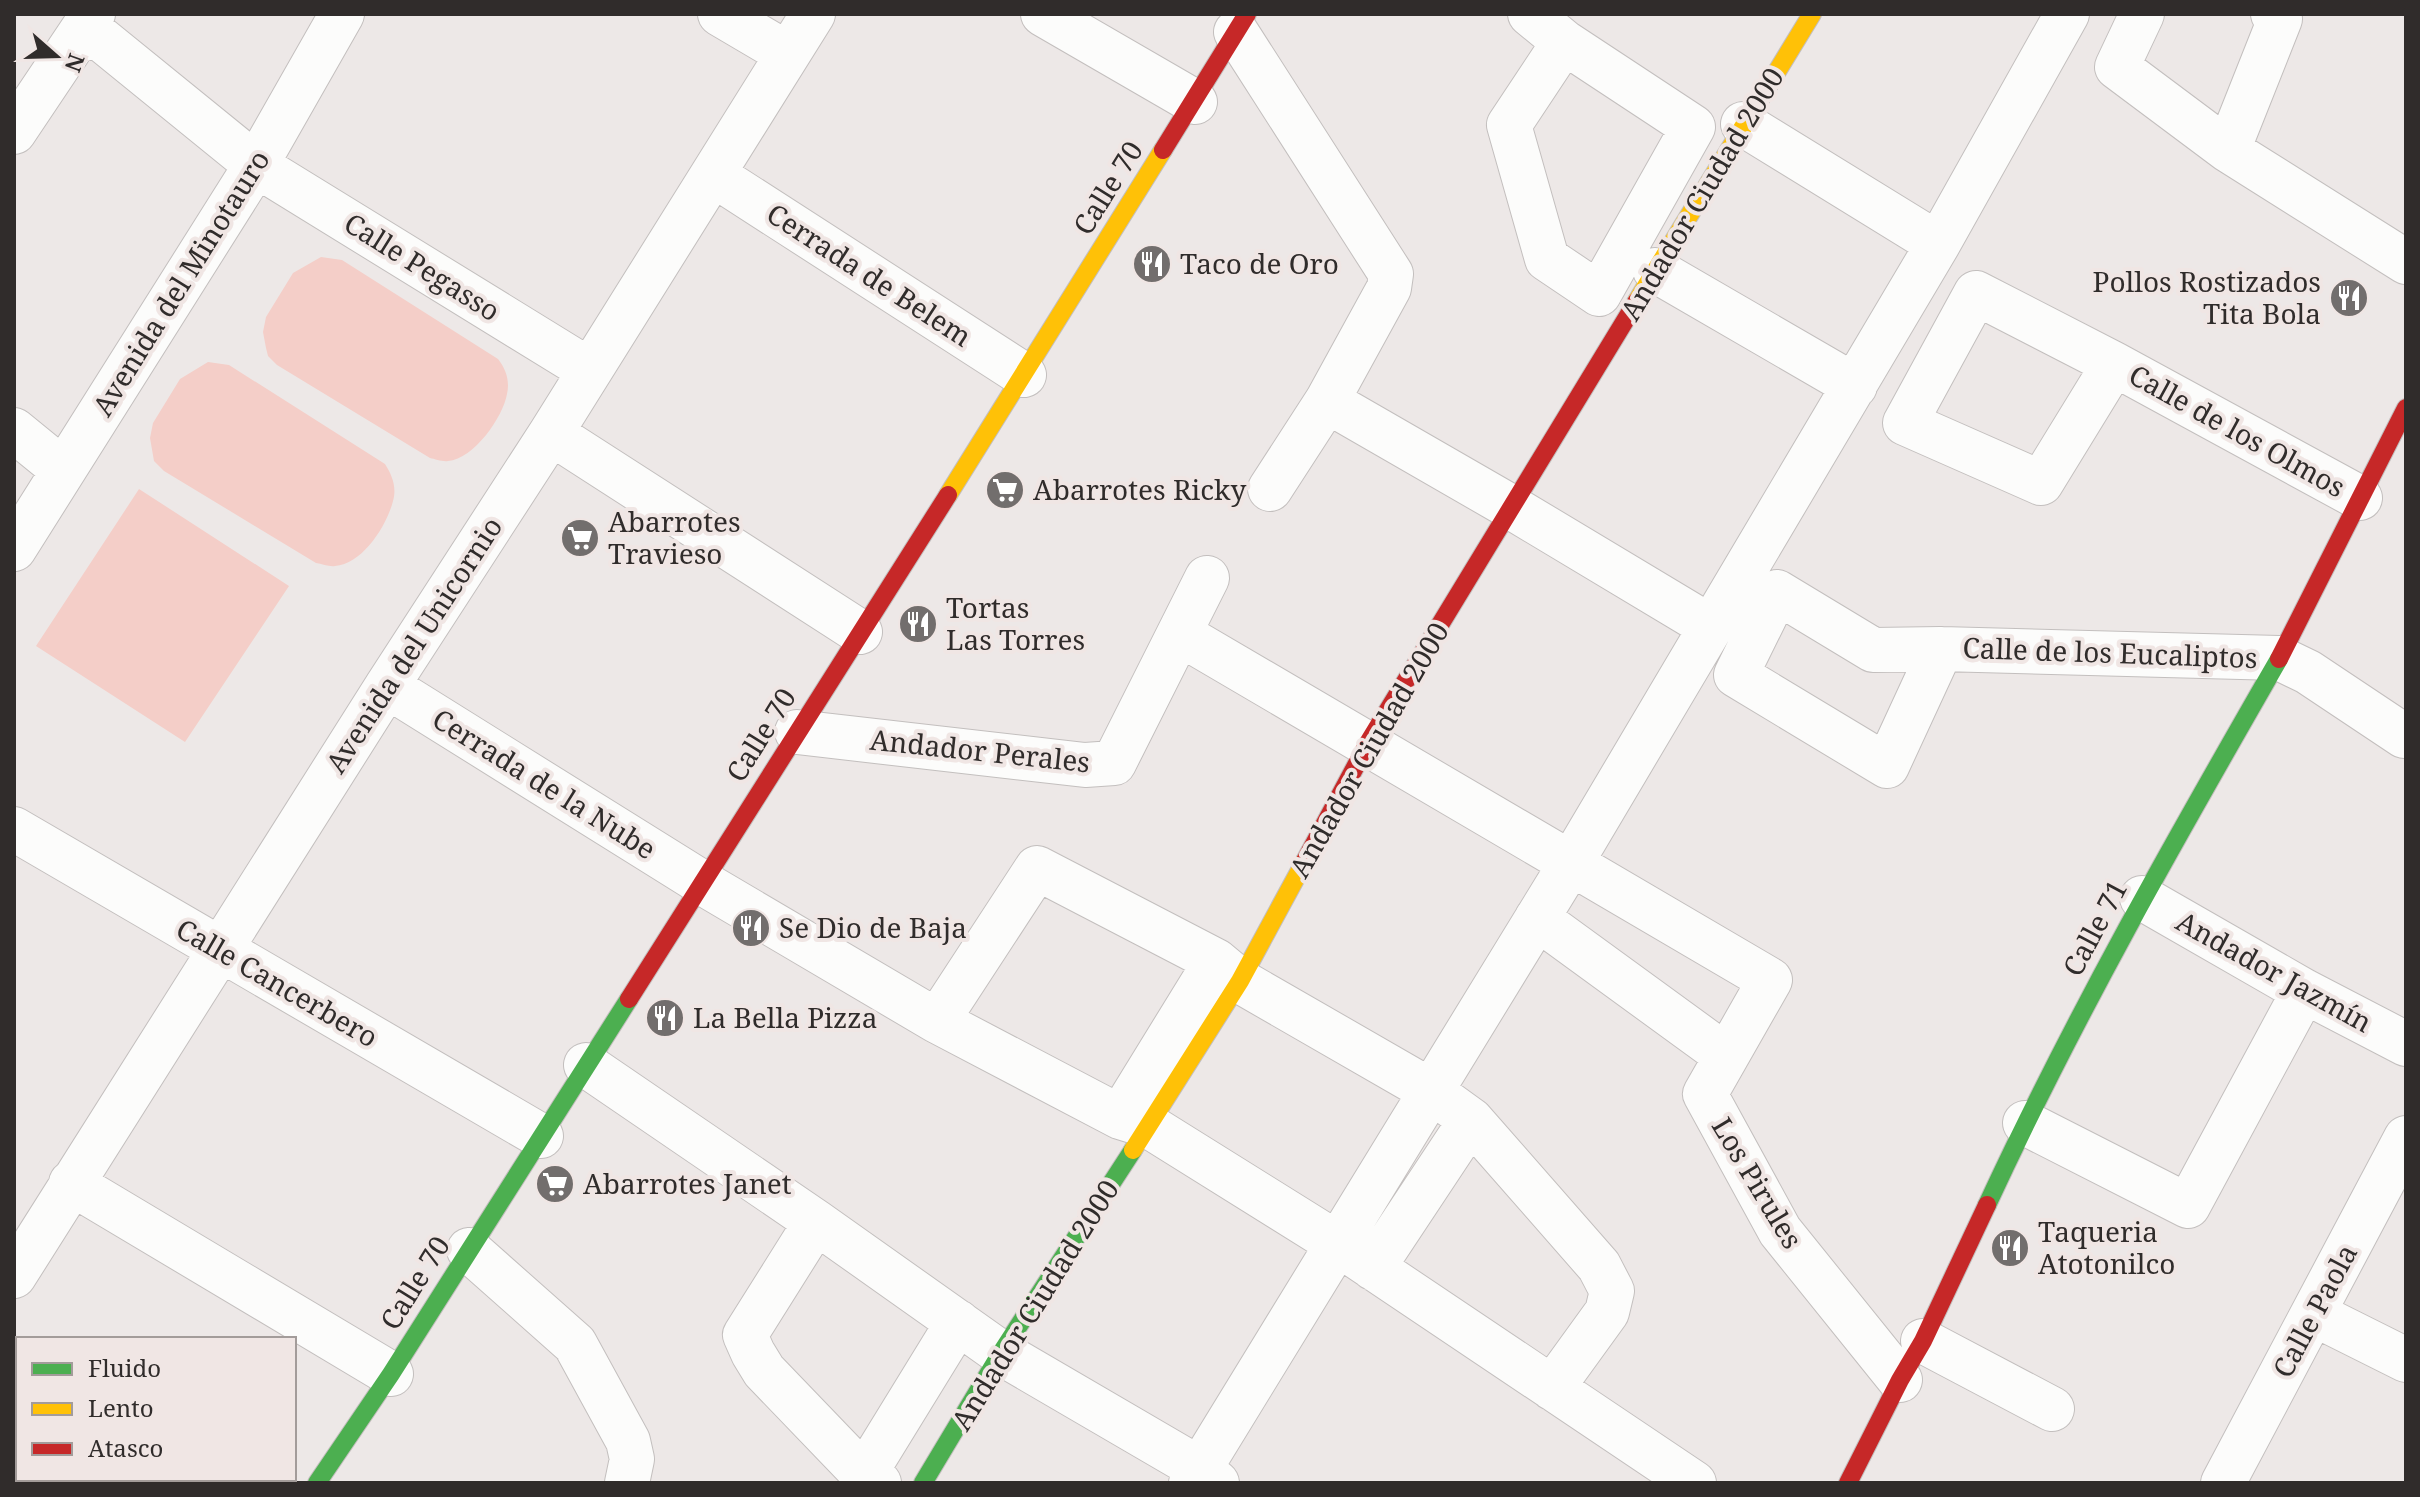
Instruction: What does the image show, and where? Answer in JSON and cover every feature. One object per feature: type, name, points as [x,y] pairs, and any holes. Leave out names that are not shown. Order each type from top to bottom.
[{"type":"street","name":"Avenida del Minotauro","points":[[14,549],[256,165],[342,14]]},
{"type":"street","points":[[720,14],[788,54]]},
{"type":"street","name":"Avenida del Unicornio","points":[[14,1276],[551,433],[813,14]]},
{"type":"street","points":[[1043,14],[1195,102]]},
{"type":"street","points":[[1530,14],[1564,42],[1693,127],[1599,294],[1547,259],[1509,125],[1564,42]]},
{"type":"street","name":"Andador Ciudad 2000","points":[[1228,971],[1812,14]]},
{"type":"street","points":[[586,1065],[1001,1353],[1203,1478],[1338,1244],[1431,1091],[1551,928],[1711,627],[1938,244],[2066,14]]},
{"type":"street","points":[[2142,14],[2117,67],[2228,150],[2406,262]]},
{"type":"street","points":[[2228,150],[2280,19],[2273,14]]},
{"type":"street","points":[[1242,23],[1391,274],[1389,288],[1327,401],[1270,489]]},
{"type":"street","name":"Calle 70","points":[[317,1483],[391,1374],[1024,375],[1242,23]]},
{"type":"street","name":"Calle Pegasso","points":[[87,24],[101,39],[256,165],[589,370]]},
{"type":"street","points":[[14,132],[87,24]]},
{"type":"street","points":[[1743,124],[1938,244]]},
{"type":"street","name":"Cerrada de Belem","points":[[714,175],[1024,375]]},
{"type":"street","points":[[1655,270],[1855,386]]},
{"type":"street","name":"Calle de los Olmos","points":[[2114,364],[2041,483],[1905,423],[1976,293],[2114,364],[2360,498]]},
{"type":"street","points":[[1327,401],[1711,627]]},
{"type":"street","name":"Calle 71","points":[[1848,1483],[1923,1341],[2025,1123],[2142,898],[2279,658],[2405,410]]},
{"type":"street","points":[[14,430],[63,470]]},
{"type":"street","points":[[551,433],[860,632]]},
{"type":"street","name":"Andador Perales","points":[[797,732],[1085,765],[1114,763],[1207,578]]},
{"type":"street","name":"Calle de los Eucaliptos","points":[[1941,649],[1887,766],[1736,675],[1777,592],[1873,650],[1941,649],[2279,658]]},
{"type":"street","points":[[1180,634],[1583,870]]},
{"type":"street","points":[[2279,658],[2308,672],[2404,736]]},
{"type":"street","name":"Cerrada de la Nube","points":[[387,686],[701,882],[937,1021],[1134,1122],[1338,1244],[1694,1483]]},
{"type":"street","name":"Calle Cancerbero","points":[[14,829],[541,1136]]},
{"type":"street","points":[[937,1021],[1037,868],[1228,971],[1431,1091],[1471,1120],[1599,1266],[1612,1291],[1607,1312],[1552,1388]]},
{"type":"street","name":"Los Pirules","points":[[1583,870],[1770,980],[1705,1094],[1780,1231],[1900,1380]]},
{"type":"street","name":"Andador Jazmín","points":[[2142,898],[2304,991],[2406,1044]]},
{"type":"street","points":[[1551,928],[1725,1055]]},
{"type":"street","points":[[1134,1122],[1228,971]]},
{"type":"street","points":[[2025,1123],[2188,1206],[2304,991]]},
{"type":"street","points":[[1373,1268],[1471,1120]]},
{"type":"street","name":"Andador Ciudad 2000","points":[[923,1483],[1134,1122]]},
{"type":"street","name":"Calle Paola","points":[[2223,1483],[2406,1138]]},
{"type":"street","points":[[71,1183],[391,1374]]},
{"type":"street","points":[[816,1222],[745,1335],[764,1371],[871,1479],[958,1322]]},
{"type":"street","points":[[469,1250],[575,1344],[628,1441],[632,1459],[627,1483]]},
{"type":"street","points":[[2314,1314],[2406,1360]]},
{"type":"street","points":[[1923,1341],[2052,1409]]},
{"type":"shaded area","points":[[321,257],[342,260],[498,359],[508,380],[504,403],[486,435],[468,453],[448,461],[430,458],[277,365],[268,356],[263,332],[266,317],[293,273]]},
{"type":"shaded area","points":[[208,362],[229,365],[385,464],[393,481],[393,501],[379,532],[364,551],[345,564],[328,566],[316,563],[164,471],[154,461],[150,438],[153,423],[180,379]]},
{"type":"shaded area","points":[[139,489],[289,586],[185,742],[36,646]]},
{"type":"traffic: fast","points":[[1987,1205],[2090,997],[2279,659]]},
{"type":"traffic: fast","points":[[317,1483],[391,1374],[629,999]]},
{"type":"traffic: fast","points":[[923,1483],[1001,1353],[1133,1150]]},
{"type":"traffic: slow","points":[[1637,301],[1812,14]]},
{"type":"traffic: slow","points":[[948,495],[1163,150]]},
{"type":"traffic: slow","points":[[1133,1150],[1240,981],[1305,861]]},
{"type":"traffic: jam","points":[[1163,150],[1247,14]]},
{"type":"traffic: jam","points":[[1305,861],[1368,743],[1637,301]]},
{"type":"traffic: jam","points":[[2279,659],[2406,408]]},
{"type":"traffic: jam","points":[[629,999],[948,495]]},
{"type":"traffic: jam","points":[[1848,1483],[1923,1341],[1987,1205]]},
{"type":"place","name":"Taco de Oro","points":[[1152,264]]},
{"type":"place","name":"Pollos Rostizados Tita Bola","points":[[2349,298]]},
{"type":"place","name":"Abarrotes Ricky","points":[[1005,490]]},
{"type":"place","name":"Abarrotes Travieso","points":[[580,538]]},
{"type":"place","name":"Tortas Las Torres","points":[[918,624]]},
{"type":"place","name":"Se Dio de Baja","points":[[751,928]]},
{"type":"place","name":"La Bella Pizza","points":[[665,1018]]},
{"type":"place","name":"Abarrotes Janet","points":[[555,1184]]},
{"type":"place","name":"Taqueria Atotonilco","points":[[2010,1248]]}]
